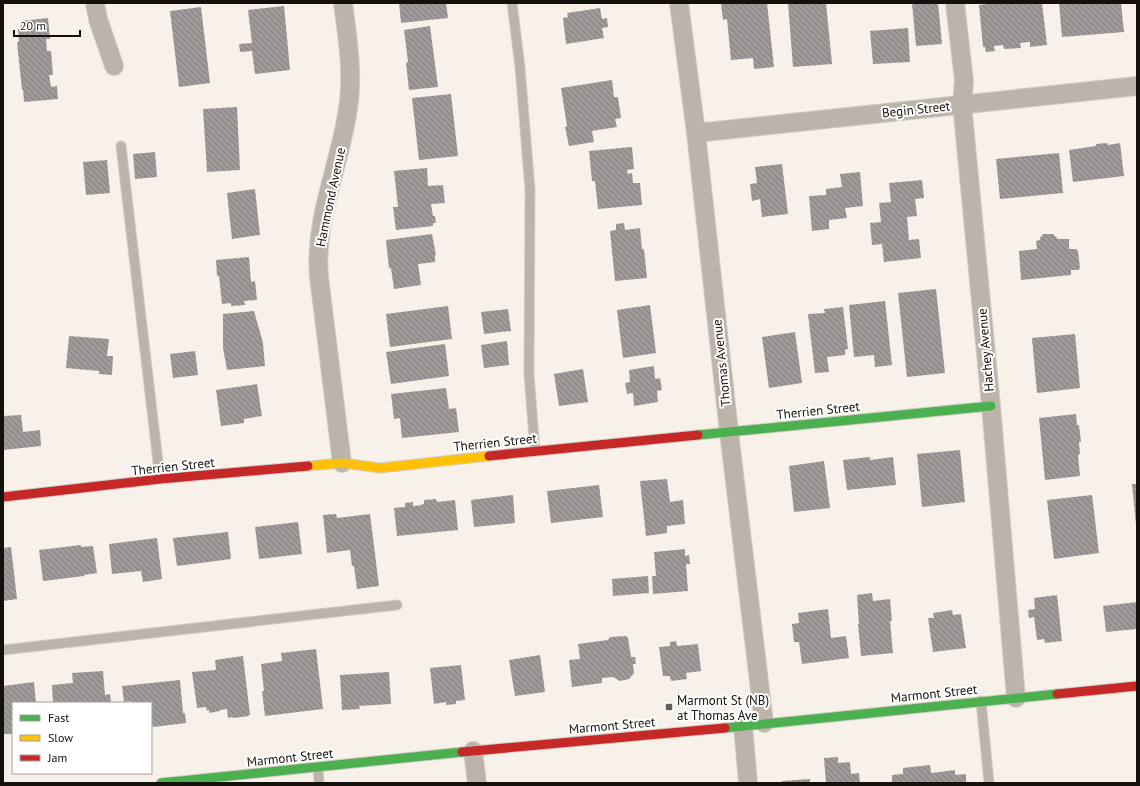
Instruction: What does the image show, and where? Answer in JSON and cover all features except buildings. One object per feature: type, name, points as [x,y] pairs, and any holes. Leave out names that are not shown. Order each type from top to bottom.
[{"type":"street","points":[[95,3],[98,19],[114,66]]},
{"type":"street","name":"Hammond Avenue","points":[[342,463],[318,254],[323,219],[344,132],[349,100],[351,70],[343,3]]},
{"type":"street","name":"Thomas Avenue","points":[[679,3],[696,133],[729,432],[764,723]]},
{"type":"street","name":"Hachey Avenue","points":[[956,3],[964,81],[962,104],[991,406],[1016,698]]},
{"type":"street","name":"Begin Street","points":[[696,133],[1137,86]]},
{"type":"street","name":"Therrien Street","points":[[3,497],[160,479],[342,463],[380,468],[535,451],[991,406]]},
{"type":"street","name":"Marmont Street","points":[[161,783],[1137,686]]},
{"type":"street","points":[[743,726],[748,783]]},
{"type":"street","points":[[473,751],[477,783]]},
{"type":"lane","points":[[512,3],[520,67],[530,190],[528,374],[535,451]]},
{"type":"lane","points":[[121,146],[160,479]]},
{"type":"lane","points":[[3,650],[397,605]]},
{"type":"lane","points":[[981,701],[989,783]]},
{"type":"lane","points":[[318,768],[319,783]]},
{"type":"traffic: fast","points":[[698,435],[991,406]]},
{"type":"traffic: fast","points":[[725,728],[1057,694]]},
{"type":"traffic: fast","points":[[161,783],[462,752]]},
{"type":"traffic: slow","points":[[308,466],[342,463],[380,468],[489,456]]},
{"type":"traffic: jam","points":[[489,456],[698,435]]},
{"type":"traffic: jam","points":[[3,497],[160,479],[308,466]]},
{"type":"traffic: jam","points":[[1057,694],[1137,686]]},
{"type":"traffic: jam","points":[[462,752],[725,728]]},
{"type":"place","name":"Marmont St (NB) at Thomas Ave","points":[[669,707]]}]
